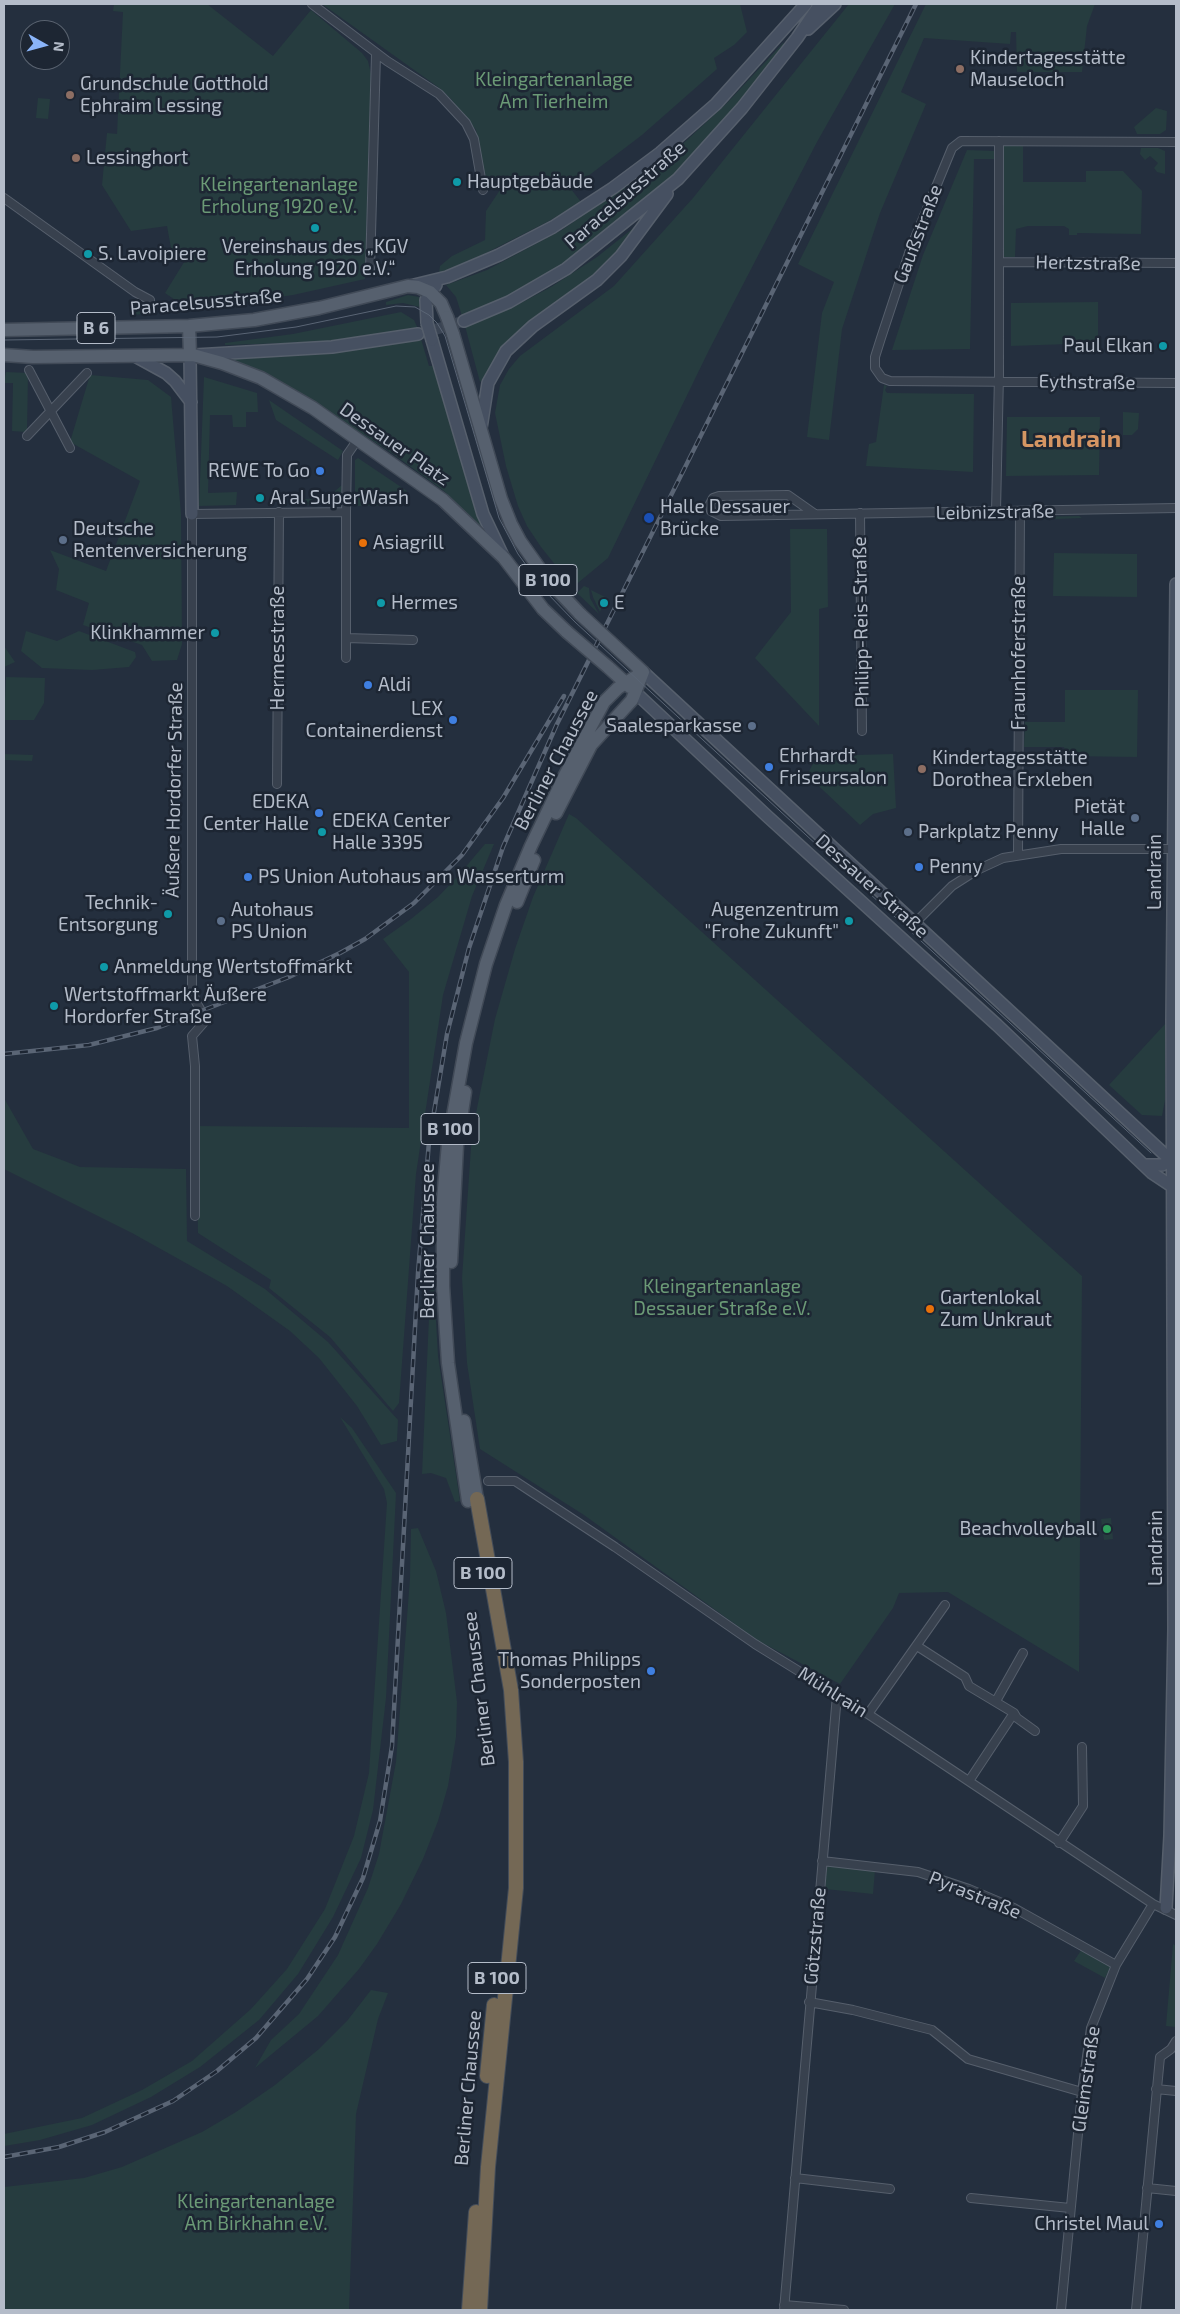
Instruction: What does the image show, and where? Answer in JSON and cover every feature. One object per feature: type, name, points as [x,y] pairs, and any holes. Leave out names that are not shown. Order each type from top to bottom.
[{"type":"highway","name":"Berliner Chaussee","points":[[469,2310],[478,2168],[508,1884],[508,1763],[506,1723],[473,1500]]},
{"type":"highway","name":"Berliner Chaussee","points":[[473,1500],[510,1681],[516,1762],[516,1888],[488,2167],[480,2310]]},
{"type":"main road","name":"Paracelsusstraße","points":[[4,330],[189,326],[254,320],[310,310],[447,277],[499,255],[553,227],[660,153],[716,104],[806,4]]},
{"type":"main road","name":"Paracelsusstraße","points":[[464,321],[534,290],[566,269],[678,179],[742,108],[797,38],[820,4]]},
{"type":"main road","points":[[797,38],[835,4]]},
{"type":"main road","points":[[481,432],[486,392],[494,370],[506,351],[533,326],[597,280],[621,256],[678,179]]},
{"type":"main road","points":[[430,292],[447,277]]},
{"type":"main road","name":"Paracelsusstraße","points":[[408,286],[430,292]]},
{"type":"main road","name":"B 100","points":[[481,432],[447,317],[441,303],[430,292],[425,305],[427,323],[480,504],[504,558]]},
{"type":"main road","points":[[189,326],[192,355],[361,344],[418,334]]},
{"type":"main road","name":"B 6","points":[[4,355],[33,357],[192,355]]},
{"type":"main road","name":"Äußere Hordorfer Straße","points":[[192,355],[192,514]]},
{"type":"main road","name":"Dessauer Platz","points":[[192,355],[222,363],[261,378],[313,408],[443,500],[504,558],[543,609]]},
{"type":"main road","points":[[135,356],[166,373],[191,402]]},
{"type":"main road","name":"Dessauer Straße","points":[[481,432],[500,499],[520,541],[547,579],[580,614],[1174,1162]]},
{"type":"main road","name":"Landrain","points":[[1166,1908],[1170,1836],[1175,1629],[1173,849],[1176,584]]},
{"type":"main road","name":"Dessauer Straße","points":[[543,609],[636,692],[767,816],[997,1025],[1144,1165],[1174,1188]]},
{"type":"main road","points":[[609,668],[613,683],[609,696]]},
{"type":"main road","name":"Berliner Chaussee","points":[[473,1500],[448,1363],[443,1286],[443,1200],[448,1144],[466,1043],[486,964],[515,882],[565,775],[600,709],[609,696],[643,672]]},
{"type":"main road","name":"Berliner Chaussee","points":[[473,1500],[459,1389],[450,1288],[452,1207],[458,1144],[474,1044],[496,960],[516,903],[541,843],[591,745],[624,710],[636,692],[643,672]]},
{"type":"main road","points":[[1144,1165],[1162,1165],[1174,1162]]},
{"type":"street","points":[[312,4],[376,54],[439,94],[466,123],[474,139],[483,190]]},
{"type":"street","points":[[370,270],[376,54]]},
{"type":"street","name":"Gaußstraße","points":[[875,368],[881,338],[910,250],[952,148],[961,141],[1176,142]]},
{"type":"street","points":[[996,511],[1000,262],[999,141]]},
{"type":"street","points":[[4,198],[135,292],[150,300]]},
{"type":"street","name":"Hertzstraße","points":[[1000,262],[1176,263]]},
{"type":"street","name":"Eythstraße","points":[[875,368],[882,378],[890,381],[1176,383]]},
{"type":"street","points":[[29,370],[70,448]]},
{"type":"street","points":[[26,436],[87,373]]},
{"type":"street","points":[[346,658],[348,456],[358,439]]},
{"type":"street","name":"Leibnizstraße","points":[[814,514],[788,495],[719,496],[713,498],[710,504],[711,511],[721,516],[1176,508]]},
{"type":"street","name":"Fraunhoferstraße","points":[[1018,854],[1020,511]]},
{"type":"street","name":"Hermesstraße","points":[[277,784],[279,512]]},
{"type":"street","points":[[192,514],[346,512]]},
{"type":"street","name":"Philipp-Reis-Straße","points":[[860,513],[862,730]]},
{"type":"street","name":"Äußere Hordorfer Straße","points":[[192,514],[191,978],[195,1000],[206,1020],[192,1036],[195,1066],[195,1216]]},
{"type":"street","points":[[346,638],[413,640]]},
{"type":"street","points":[[915,923],[942,895],[961,879],[994,862],[1018,854],[1079,848],[1173,849]]},
{"type":"street","name":"Mühlrain","points":[[488,1481],[515,1481],[608,1542],[755,1644],[868,1714],[1153,1904],[1166,1908],[1176,1915]]},
{"type":"street","points":[[868,1714],[945,1605]]},
{"type":"street","points":[[917,1646],[965,1677],[970,1686],[993,1702],[996,1701],[1036,1730]]},
{"type":"street","points":[[996,1701],[1023,1653]]},
{"type":"street","name":"Götzstraße","points":[[784,2308],[837,1694]]},
{"type":"street","points":[[969,1781],[1014,1714]]},
{"type":"street","points":[[1059,1843],[1083,1806],[1082,1747]]},
{"type":"street","name":"Pyrastraße","points":[[822,1861],[918,1872],[969,1889],[1014,1908],[1116,1966]]},
{"type":"street","name":"Gleimstraße","points":[[1061,2310],[1090,2028],[1116,1966],[1153,1904]]},
{"type":"street","points":[[809,2002],[853,2010],[932,2030],[968,2060],[1082,2092]]},
{"type":"street","points":[[1136,2310],[1160,2057],[1171,2049],[1176,2041]]},
{"type":"street","points":[[1156,2089],[1176,2091]]},
{"type":"street","points":[[795,2178],[890,2189]]},
{"type":"street","points":[[1147,2188],[1176,2191]]},
{"type":"street","points":[[971,2198],[1070,2208]]},
{"type":"street","points":[[784,2308],[844,2310]]},
{"type":"green space","name":"Kleingartenanlage Erholung 1920 e.V.","points":[[114,4],[207,4],[273,56],[311,10],[362,53],[368,61],[371,74],[365,279],[293,295],[197,309],[187,308],[165,293],[186,259],[171,248],[167,226],[131,231],[102,185],[107,133],[117,134],[123,12],[113,11]]},
{"type":"green space","name":"Kleingartenanlage Am Tierheim","points":[[322,4],[740,4],[747,32],[734,45],[714,58],[717,69],[642,135],[571,189],[581,202],[549,221],[482,255],[439,273],[440,266],[452,256],[485,240],[486,211],[502,187],[499,182],[486,182],[476,130],[451,99],[438,87]]},
{"type":"green space","points":[[849,4],[895,4],[817,142],[709,350],[608,558],[573,587],[541,547],[527,526],[518,506],[506,466],[495,413],[500,385],[509,369],[520,356],[614,286],[693,198]]},
{"type":"green space","points":[[926,4],[1095,4],[1087,26],[1082,72],[1017,72],[1016,32],[1011,32],[1010,44],[924,38],[901,92],[926,104],[880,213],[842,329],[829,440],[807,437],[822,313],[834,282],[798,264]]},
{"type":"green space","points":[[783,43],[786,46],[759,80],[677,174],[588,250],[514,294],[462,316],[456,297],[446,285],[487,270],[562,230],[672,154],[727,103]]},
{"type":"green space","points":[[38,98],[50,99],[48,119],[36,118]]},
{"type":"green space","points":[[1156,108],[1167,111],[1166,130],[1160,134],[1137,134],[1134,127]]},
{"type":"green space","points":[[1002,146],[1023,146],[1023,182],[1086,182],[1086,171],[1123,171],[1142,191],[1141,234],[1077,233],[1077,235],[1069,235],[1069,229],[1064,226],[1028,226],[1016,229],[1015,257],[1001,257]]},
{"type":"green space","points":[[1141,148],[1158,148],[1165,151],[1165,174],[1157,172],[1154,168],[1158,163],[1150,156],[1145,160],[1140,154]]},
{"type":"green space","points":[[967,150],[995,151],[995,159],[974,159],[970,349],[892,350],[923,255]]},
{"type":"green space","points":[[636,226],[601,271],[501,350],[486,376],[480,382],[465,326],[517,305],[551,287],[597,257]]},
{"type":"green space","points":[[408,295],[419,297],[420,307],[403,303],[386,305],[386,302]]},
{"type":"green space","points":[[1098,302],[1098,343],[1011,346],[1011,303]]},
{"type":"green space","points":[[139,304],[152,309],[158,313],[131,315]]},
{"type":"green space","points":[[401,312],[414,320],[418,329],[345,341],[225,345],[225,343],[293,334]]},
{"type":"green space","points":[[421,339],[429,366],[435,366],[482,526],[480,527],[444,491],[393,454],[282,382],[226,360],[225,356],[338,352]]},
{"type":"green space","points":[[6,372],[28,373],[27,432],[12,431],[13,383],[4,383]]},
{"type":"green space","points":[[90,375],[148,380],[171,397],[181,514],[182,644],[177,660],[152,661],[142,645],[83,625],[89,603],[56,590],[59,569],[50,550],[106,571],[140,481],[70,442]]},
{"type":"green space","points":[[204,377],[257,393],[258,412],[246,412],[246,427],[233,427],[232,415],[210,415],[208,493],[237,492],[236,505],[199,506]]},
{"type":"green space","points":[[884,385],[887,386],[885,390],[887,393],[974,394],[973,472],[866,466],[869,444],[876,442]]},
{"type":"green space","points":[[269,400],[343,451],[338,460],[276,420]]},
{"type":"green space","points":[[1123,412],[1139,413],[1138,429],[1132,435],[1123,435]]},
{"type":"green space","points":[[1007,417],[1100,417],[1099,475],[1006,476]]},
{"type":"green space","points":[[358,458],[407,491],[405,505],[355,506],[355,460]]},
{"type":"green space","points":[[342,485],[341,504],[302,505],[302,499],[325,499],[325,504],[333,504],[335,491]]},
{"type":"green space","points":[[1079,516],[1082,518],[1027,520],[1031,517]]},
{"type":"green space","points":[[790,529],[827,529],[828,607],[819,609],[819,726],[755,658],[791,612]]},
{"type":"green space","points":[[1054,553],[1137,554],[1137,597],[1053,596]]},
{"type":"green space","points":[[584,586],[589,588],[590,598],[599,614],[577,593]]},
{"type":"green space","points":[[591,590],[605,597],[600,612],[593,597]]},
{"type":"green space","points":[[26,631],[57,641],[79,631],[135,652],[136,657],[129,667],[92,670],[42,668],[21,651]]},
{"type":"green space","points":[[4,646],[15,662],[4,667]]},
{"type":"green space","points":[[6,677],[45,678],[44,703],[34,720],[4,720]]},
{"type":"green space","points":[[1065,690],[1138,690],[1137,757],[1065,756],[1064,747],[1024,747],[1025,722],[1065,722]]},
{"type":"green space","points":[[4,754],[33,755],[32,761],[4,760]]},
{"type":"green space","points":[[893,754],[896,808],[873,814],[860,825],[807,775],[817,756]]},
{"type":"green space","name":"Kleingartenanlage Dessauer Straße e.V.","points":[[569,814],[576,818],[1082,1276],[1079,1672],[948,1592],[899,1593],[893,1608],[840,1684],[757,1640],[584,1515],[480,1449],[467,1363],[462,1278],[472,1133],[495,1019],[515,949],[533,897]]},
{"type":"green space","points":[[485,844],[494,844],[472,896],[443,995],[416,1174],[399,1403],[393,1411],[330,1337],[269,1288],[271,1280],[198,1233],[196,1126],[409,1128],[409,972],[383,939],[438,897]]},
{"type":"green space","points":[[1165,1024],[1165,1100],[1162,1116],[1142,1115],[1109,1085]]},
{"type":"green space","points":[[4,1098],[33,1149],[80,1167],[186,1169],[187,1241],[265,1289],[328,1342],[398,1420],[397,1441],[381,1445],[357,1406],[319,1358],[290,1331],[227,1286],[132,1233],[4,1169]]},
{"type":"green space","points":[[432,1250],[438,1356],[460,1501],[455,1502],[446,1478],[431,1473],[422,1474]]},
{"type":"green space","points":[[340,1417],[352,1428],[396,1493],[386,1698],[373,1810],[361,1858],[333,1917],[298,1974],[259,2020],[200,2067],[151,2097],[92,2125],[40,2140],[4,2146],[4,2134],[82,2118],[142,2090],[192,2061],[251,2009],[287,1969],[325,1909],[354,1836],[369,1773],[387,1503],[384,1489]]},
{"type":"green space","name":"Beachvolleyball","points":[[1111,1518],[1113,1539],[1104,1540],[1101,1519]]},
{"type":"green space","points":[[418,1528],[436,1571],[446,1613],[457,1702],[456,1737],[448,1786],[438,1821],[423,1859],[401,1904],[377,1944],[359,1969],[318,2016],[255,2068],[271,2040],[299,2014],[338,1955],[368,1888],[379,1854],[396,1762],[410,1578],[411,1529]]},
{"type":"green space","points":[[827,1865],[875,1870],[873,1894],[825,1889]]},
{"type":"green space","points":[[1173,1944],[1176,1946],[1176,2027],[1166,2026]]},
{"type":"green space","points":[[1082,1949],[1111,1966],[1105,1978],[1074,1961]]},
{"type":"green space","name":"Kleingartenanlage Am Birkhahn e.V.","points":[[371,1990],[388,1993],[378,2019],[356,2114],[349,2310],[4,2310],[4,2187],[84,2178],[122,2167],[202,2132],[236,2112],[275,2085],[319,2049],[347,2021]]},
{"type":"tunnel","points":[[420,334],[464,321]]},
{"type":"tram line","points":[[4,340],[217,337],[296,327],[396,306],[415,307],[429,315],[437,323],[445,336],[499,518],[518,554],[545,591],[575,622],[1151,1153]]},
{"type":"railway","points":[[4,2157],[59,2147],[105,2132],[173,2101],[217,2071],[256,2038],[307,1979],[335,1937],[363,1878],[380,1821],[392,1746],[418,1273],[429,1142],[447,1034],[469,948],[503,847],[557,724],[916,4]]},
{"type":"railway","points":[[4,1054],[89,1045],[157,1028],[289,977],[365,939],[414,903],[462,855],[503,798],[564,696]]},
{"type":"place","name":"Kindertagesstätte Mauseloch","points":[[960,69]]},
{"type":"place","name":"Grundschule Gotthold Ephraim Lessing","points":[[70,95]]},
{"type":"place","name":"Lessinghort","points":[[76,158]]},
{"type":"place","name":"Hauptgebäude","points":[[457,182]]},
{"type":"place","name":"Vereinshaus des „KGV Erholung 1920 e.V.“","points":[[315,228]]},
{"type":"place","name":"S. Lavoipiere","points":[[88,254]]},
{"type":"place","name":"Paul Elkan","points":[[1163,346]]},
{"type":"place","name":"REWE To Go","points":[[320,471]]},
{"type":"place","name":"Aral SuperWash","points":[[260,498]]},
{"type":"place","name":"Halle Dessauer Brücke","points":[[649,518]]},
{"type":"place","name":"Deutsche Rentenversicherung","points":[[63,540]]},
{"type":"place","name":"Asiagrill","points":[[363,543]]},
{"type":"place","name":"Hermes","points":[[381,603]]},
{"type":"place","name":"E","points":[[604,603]]},
{"type":"place","name":"Klinkhammer","points":[[215,633]]},
{"type":"place","name":"Aldi","points":[[368,685]]},
{"type":"place","name":"LEX Containerdienst","points":[[453,720]]},
{"type":"place","name":"Saalesparkasse","points":[[752,726]]},
{"type":"place","name":"Ehrhardt Friseursalon","points":[[769,767]]},
{"type":"place","name":"Kindertagesstätte Dorothea Erxleben","points":[[922,769]]},
{"type":"place","name":"EDEKA Center Halle","points":[[319,813]]},
{"type":"place","name":"Pietät Halle","points":[[1135,818]]},
{"type":"place","name":"EDEKA Center Halle 3395","points":[[322,832]]},
{"type":"place","name":"Parkplatz Penny","points":[[908,832]]},
{"type":"place","name":"Penny","points":[[919,867]]},
{"type":"place","name":"PS Union Autohaus am Wasserturm","points":[[248,877]]},
{"type":"place","name":"Technik- Entsorgung","points":[[168,914]]},
{"type":"place","name":"Autohaus PS Union","points":[[221,921]]},
{"type":"place","name":"Augenzentrum \"Frohe Zukunft\"","points":[[849,921]]},
{"type":"place","name":"Anmeldung Wertstoffmarkt","points":[[104,967]]},
{"type":"place","name":"Wertstoffmarkt Äußere Hordorfer Straße","points":[[54,1006]]},
{"type":"place","name":"Gartenlokal Zum Unkraut","points":[[930,1309]]},
{"type":"place","name":"Beachvolleyball","points":[[1107,1529]]},
{"type":"place","name":"Thomas Philipps Sonderposten","points":[[651,1671]]},
{"type":"place","name":"Christel Maul","points":[[1159,2224]]},
{"type":"district","name":"Landrain","points":[[1071,439]]}]
